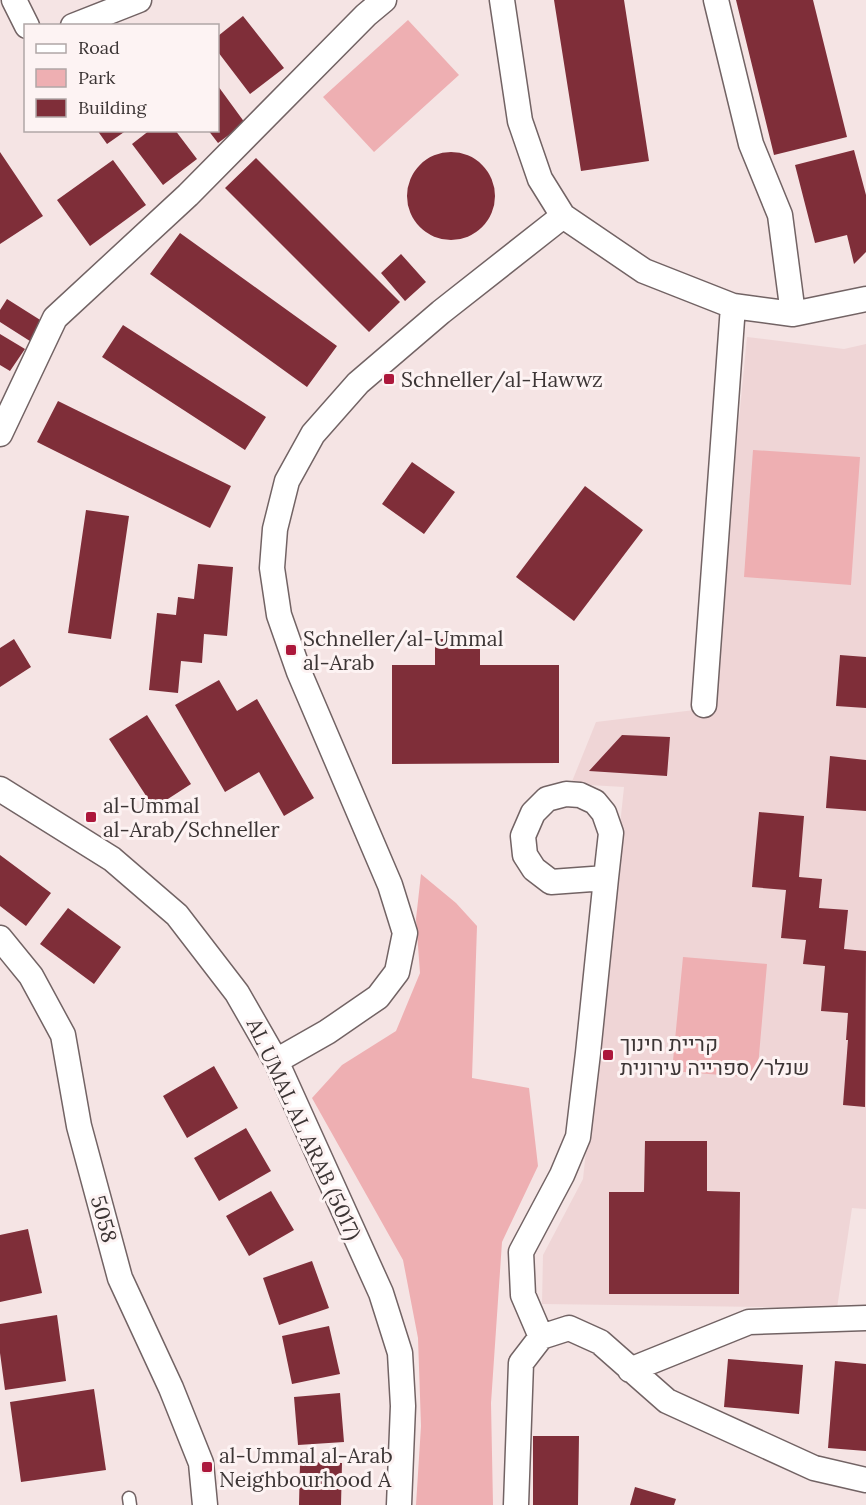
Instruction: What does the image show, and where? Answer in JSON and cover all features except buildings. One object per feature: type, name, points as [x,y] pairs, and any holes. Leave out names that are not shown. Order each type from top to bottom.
[{"type":"street","points":[[14,0],[26,24]]},
{"type":"street","points":[[78,24],[139,0]]},
{"type":"street","points":[[0,434],[55,318],[188,195],[366,15],[384,0]]},
{"type":"street","points":[[502,0],[520,121],[540,179],[563,216],[644,271],[733,306],[793,314],[866,299]]},
{"type":"street","points":[[716,0],[752,144],[780,215],[793,314]]},
{"type":"street","points":[[276,1061],[327,1032],[378,998],[397,972],[405,933],[390,885],[299,672],[279,615],[272,568],[275,529],[287,481],[313,434],[358,383],[441,312],[563,216]]},
{"type":"street","points":[[704,705],[733,306]]},
{"type":"street","name":"AL UMAL AL ARAB (5017)","points":[[0,789],[112,859],[177,915],[237,993],[276,1061],[381,1293],[400,1353],[403,1406],[399,1505]]},
{"type":"street","points":[[541,1337],[523,1294],[521,1252],[562,1175],[578,1137],[606,878]]},
{"type":"street","name":"5058","points":[[0,938],[31,976],[63,1035],[79,1125],[120,1278],[171,1388],[201,1463],[206,1505]]},
{"type":"street","points":[[630,1370],[749,1322],[866,1318]]},
{"type":"street","points":[[516,1505],[521,1363],[541,1337],[569,1328],[600,1342],[667,1401],[814,1468],[866,1480]]},
{"type":"shaded area","points":[[747,337],[844,349],[866,344],[866,1209],[852,1208],[837,1308],[542,1304],[543,1255],[583,1179],[624,787],[571,784],[596,722],[711,708]]},
{"type":"green space","points":[[408,20],[459,75],[374,152],[323,97]]},
{"type":"green space","points":[[753,450],[860,457],[851,585],[744,577]]},
{"type":"green space","points":[[421,874],[456,903],[477,926],[472,1078],[529,1088],[538,1166],[502,1242],[491,1403],[493,1505],[416,1505],[421,1426],[418,1338],[403,1260],[312,1098],[342,1065],[396,1031],[420,973],[416,919]]},
{"type":"green space","points":[[683,957],[767,964],[757,1078],[672,1071]]},
{"type":"place","name":"Schneller/al-Hawwz","points":[[389,379]]},
{"type":"place","name":"Schneller/al-Ummal al-Arab","points":[[291,650]]},
{"type":"place","name":"al-Ummal al-Arab/Schneller","points":[[91,817]]},
{"type":"place","name":"קריית חינוך שנלר/ספרייה עירונית","points":[[608,1055]]},
{"type":"place","name":"al-Ummal al-Arab Neighbourhood A","points":[[207,1467]]}]
